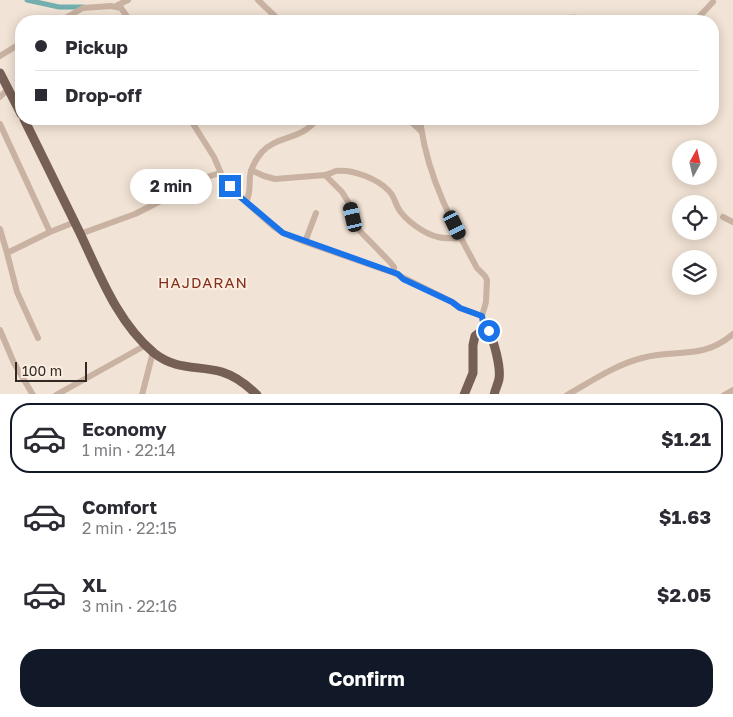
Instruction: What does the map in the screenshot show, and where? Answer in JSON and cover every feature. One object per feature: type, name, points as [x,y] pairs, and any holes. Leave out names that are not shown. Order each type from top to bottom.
[{"type":"main road","points":[[0,73],[15,101]]},
{"type":"main road","points":[[27,125],[114,302],[132,329],[153,352],[173,364],[230,375],[244,383],[257,394]]},
{"type":"main road","points":[[464,394],[473,373],[473,345],[475,336],[484,329],[489,331],[492,338],[499,369],[499,379],[494,394]]},
{"type":"street","points":[[70,15],[82,8],[117,4],[128,0]]},
{"type":"street","points":[[258,0],[274,15]]},
{"type":"street","points":[[701,15],[714,2]]},
{"type":"street","points":[[117,4],[126,15]]},
{"type":"street","points":[[0,56],[15,47]]},
{"type":"street","points":[[0,97],[9,88]]},
{"type":"street","points":[[0,124],[50,232]]},
{"type":"street","points":[[194,125],[214,157],[220,173],[234,191],[283,233],[394,273],[452,302],[460,308],[482,316]]},
{"type":"street","points":[[246,202],[249,195],[251,170],[263,150],[270,145],[299,135],[312,125]]},
{"type":"street","points":[[414,125],[421,131]]},
{"type":"street","points":[[421,125],[432,178],[477,268],[487,280],[486,302],[482,316],[484,329]]},
{"type":"street","points":[[251,170],[264,176],[275,178],[325,175],[335,171],[357,173],[386,187],[404,216],[427,233],[443,238],[461,238]]},
{"type":"street","points":[[80,234],[135,214],[210,176],[220,173]]},
{"type":"street","points":[[325,175],[342,192],[350,205],[356,227],[390,262],[394,268],[394,273]]},
{"type":"street","points":[[305,242],[316,214]]},
{"type":"street","points":[[723,217],[733,222]]},
{"type":"street","points":[[7,253],[75,222]]},
{"type":"street","points":[[0,229],[16,292],[38,338]]},
{"type":"street","points":[[0,330],[14,362],[33,394]]},
{"type":"street","points":[[567,394],[615,367],[628,362],[646,357],[688,353],[712,348],[733,334]]},
{"type":"street","points":[[56,394],[63,392],[146,345]]},
{"type":"street","points":[[142,394],[153,352]]},
{"type":"street","points":[[724,394],[733,390]]},
{"type":"waterway","points":[[27,0],[59,7],[84,7]]},
{"type":"district","name":"HAJDARAN","points":[[203,283]]},
{"type":"route","points":[[230,186],[283,233],[398,274],[403,279],[441,296],[460,308],[482,316],[484,329],[489,331]]}]
